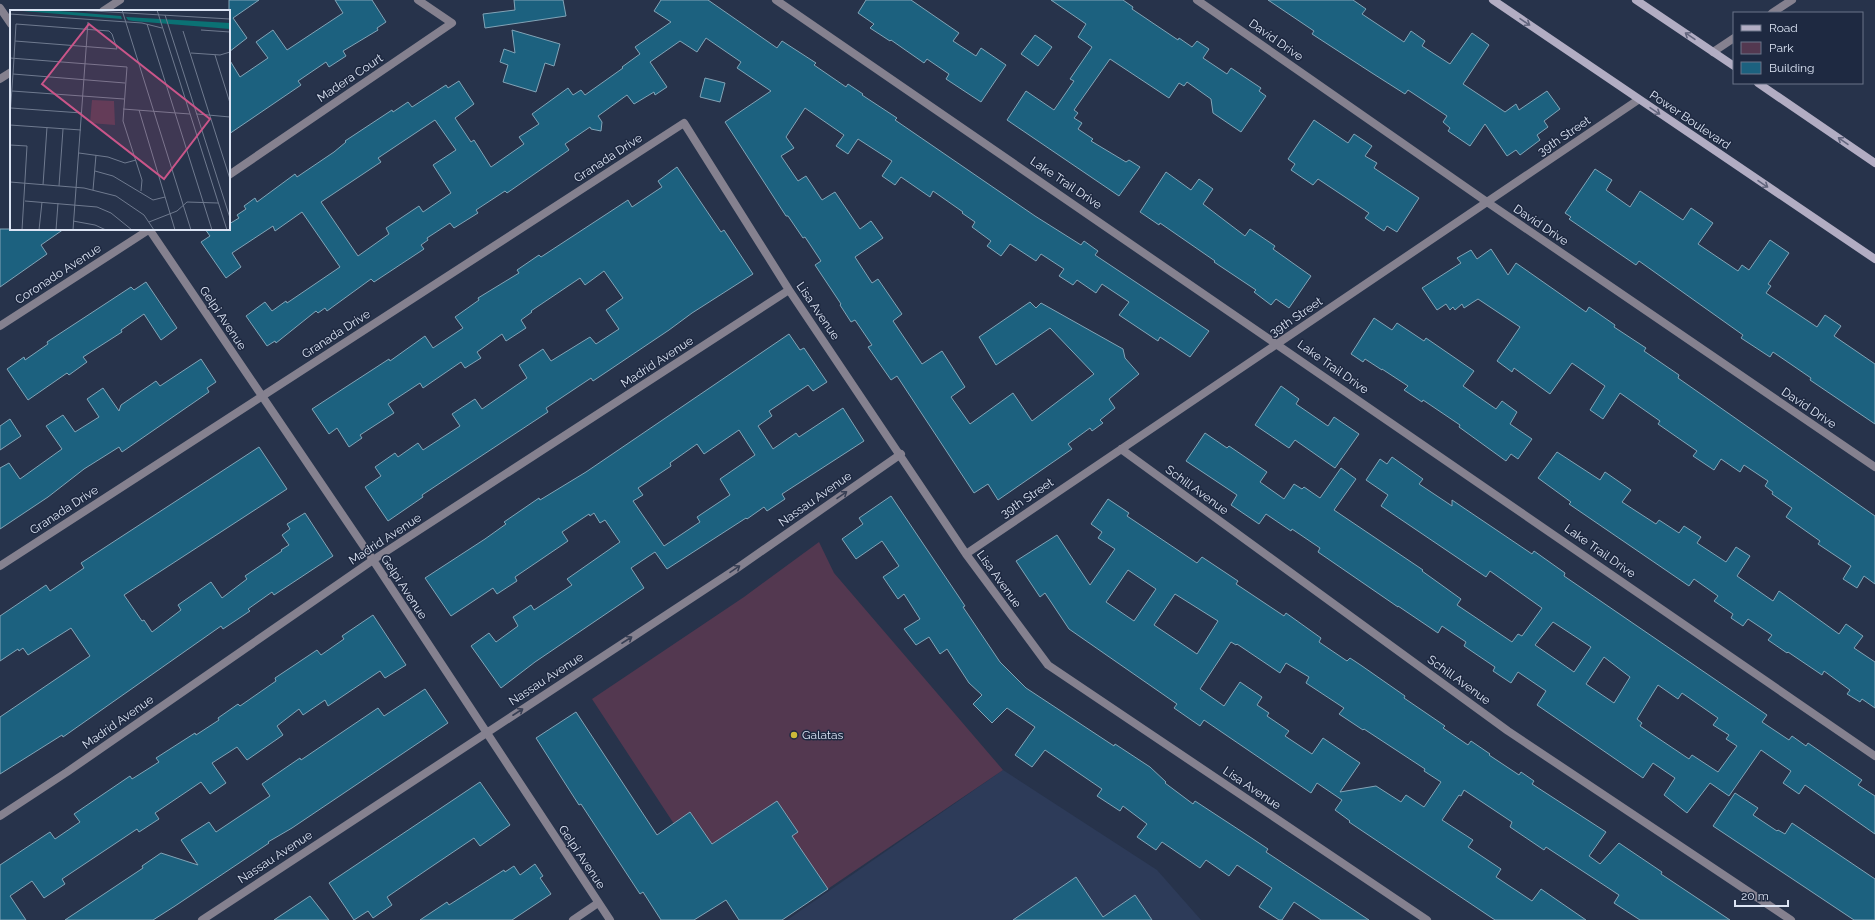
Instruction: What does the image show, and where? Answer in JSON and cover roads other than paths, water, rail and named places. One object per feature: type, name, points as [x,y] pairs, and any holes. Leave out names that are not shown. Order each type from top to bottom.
[{"type":"street","points":[[105,10],[120,0]]},
{"type":"street","name":"Madera Court","points":[[230,174],[452,23],[418,0]]},
{"type":"street","name":"Lake Trail Drive","points":[[776,0],[1875,756]]},
{"type":"street","name":"David Drive","points":[[1197,0],[1487,202],[1875,467]]},
{"type":"street","name":"Power Boulevard","points":[[1492,0],[1875,259]]},
{"type":"street","points":[[1636,0],[1733,65]]},
{"type":"street","points":[[1774,12],[1792,0]]},
{"type":"street","points":[[0,8],[10,23]]},
{"type":"street","points":[[1713,52],[1733,39]]},
{"type":"street","points":[[0,80],[10,73]]},
{"type":"street","points":[[1759,84],[1875,163]]},
{"type":"street","name":"39th Street","points":[[966,554],[1638,100]]},
{"type":"street","name":"Lisa Avenue","points":[[684,123],[789,290],[901,454],[966,554],[1048,666],[1427,920]]},
{"type":"street","name":"Granada Drive","points":[[0,566],[684,123]]},
{"type":"street","name":"Coronado Avenue","points":[[0,326],[147,230]]},
{"type":"street","name":"Gelpi Avenue","points":[[150,230],[373,560],[485,733],[610,920]]},
{"type":"street","name":"Madrid Avenue","points":[[0,816],[67,772],[373,560],[789,290]]},
{"type":"street","name":"Schill Avenue","points":[[1121,449],[1508,731],[1791,920]]},
{"type":"street","name":"Nassau Avenue","points":[[202,920],[736,569],[901,454]]},
{"type":"street","points":[[573,920],[598,903]]},
{"type":"place","name":"Galatas","points":[[794,735]]}]
